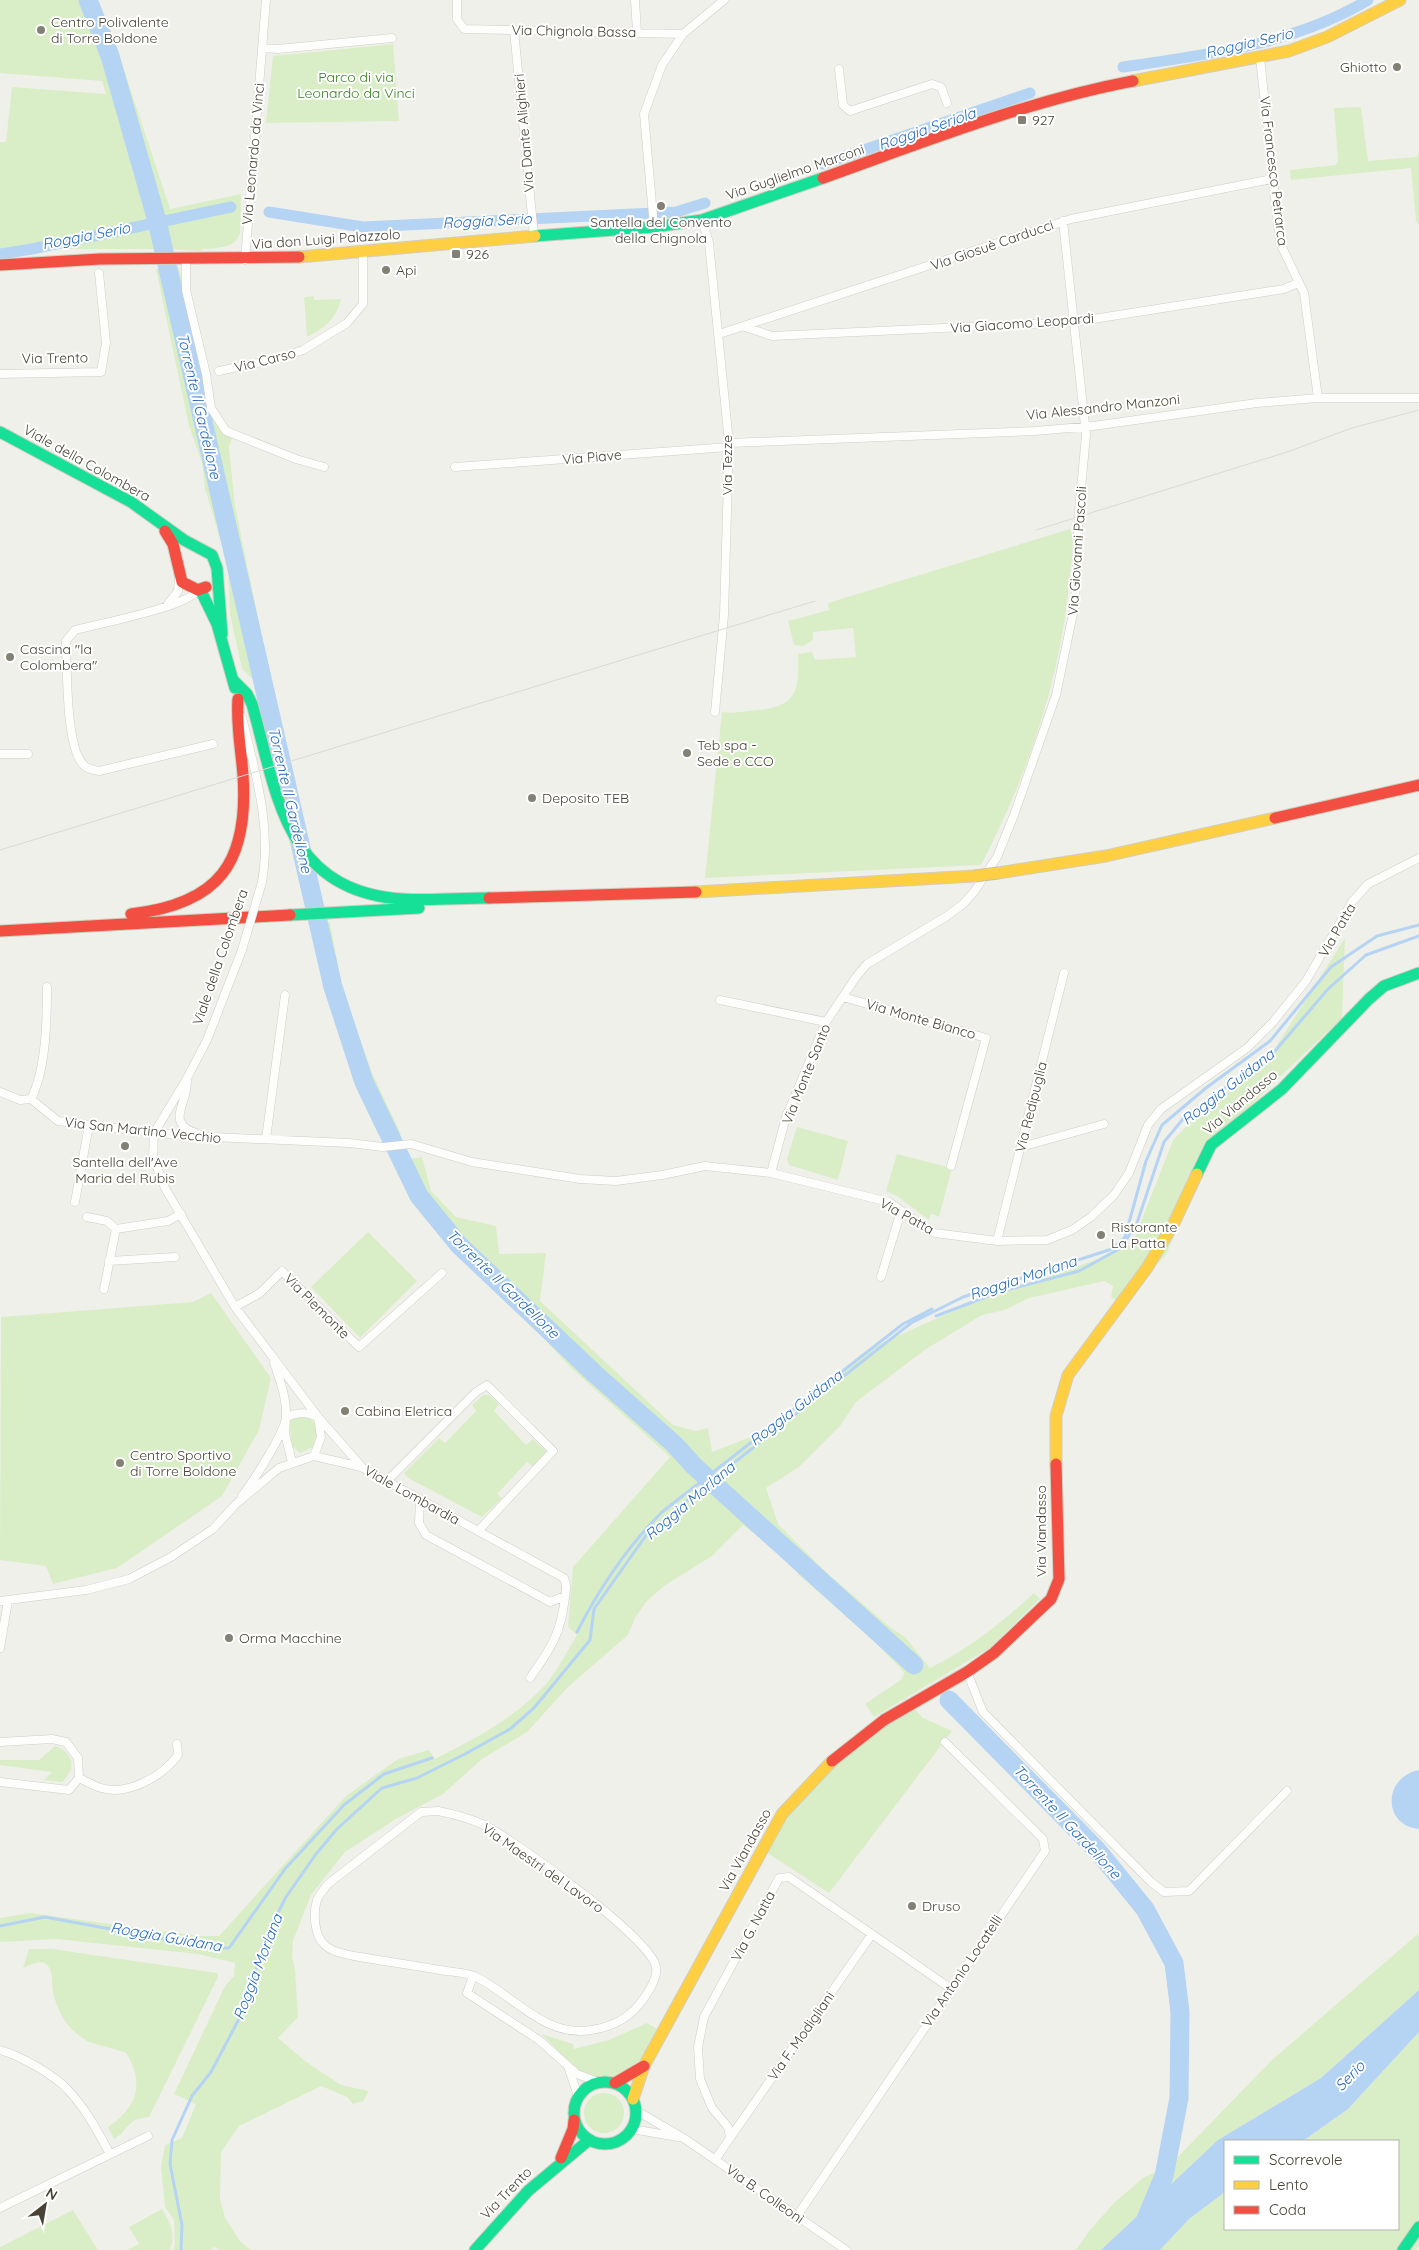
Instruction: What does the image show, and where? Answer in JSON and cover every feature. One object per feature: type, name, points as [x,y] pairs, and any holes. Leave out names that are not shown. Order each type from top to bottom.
[{"type":"main road","name":"Via Guglielmo Marconi","points":[[654,227],[702,220],[954,127],[1096,88],[1289,51],[1327,37],[1400,0]]},
{"type":"main road","name":"Via don Luigi Palazzolo","points":[[0,265],[22,262],[244,260],[363,252],[654,227]]},
{"type":"main road","name":"Viale della Colombera","points":[[0,432],[131,502],[158,522],[212,555],[216,563],[222,634],[238,699]]},
{"type":"main road","name":"Viale della Colombera","points":[[158,522],[170,535],[177,553],[179,577],[189,587],[199,589],[211,607],[222,634]]},
{"type":"main road","points":[[178,564],[187,552],[203,550]]},
{"type":"main road","points":[[199,589],[210,585],[217,575]]},
{"type":"main road","points":[[233,680],[248,696],[277,802],[294,839],[320,867],[357,889],[401,899],[652,895]]},
{"type":"main road","points":[[53,928],[84,918],[168,910],[188,903],[216,882],[228,866],[237,847],[241,827],[243,802],[242,772],[236,735],[238,699]]},
{"type":"main road","points":[[0,931],[975,876],[994,870],[1106,856],[1419,785]]},
{"type":"main road","name":"Via Viandasso","points":[[633,2099],[644,2066],[782,1814],[811,1781],[846,1748],[884,1720],[967,1672],[994,1653],[1051,1599],[1059,1579],[1055,1430],[1056,1410],[1062,1388],[1068,1375],[1147,1268],[1174,1223],[1206,1152],[1222,1135],[1282,1088],[1384,986],[1419,973]]},
{"type":"main road","name":"Via Viandasso","points":[[615,2083],[644,2066]]},
{"type":"main road","points":[[598,2082],[615,2083],[623,2087],[633,2099],[637,2111],[632,2129],[617,2142],[608,2144],[589,2140],[582,2135],[574,2120],[578,2096],[583,2090],[598,2082]]},
{"type":"main road","name":"Via Trento","points":[[561,2159],[570,2138],[574,2120]]},
{"type":"main road","name":"Via Trento","points":[[475,2250],[496,2223],[561,2159],[589,2140]]},
{"type":"main road","points":[[1403,2250],[1419,2227]]},
{"type":"street","name":"Via Leonardo da Vinci","points":[[244,260],[266,0]]},
{"type":"street","name":"Via Chignola Bassa","points":[[457,0],[457,20],[464,29],[683,34]]},
{"type":"street","points":[[635,0],[636,32]]},
{"type":"street","points":[[654,227],[644,114],[662,65],[683,34],[724,0]]},
{"type":"street","name":"Via Dante Alighieri","points":[[514,30],[534,236]]},
{"type":"street","points":[[262,48],[278,49],[392,38]]},
{"type":"street","name":"Via Francesco Petrarca","points":[[1260,58],[1280,243],[1304,293],[1318,398]]},
{"type":"street","points":[[839,69],[843,105],[850,111],[932,84],[941,87],[947,103]]},
{"type":"street","name":"Via Giosuè Carducci","points":[[719,334],[1063,221],[1272,179]]},
{"type":"street","name":"Via Tezze","points":[[702,220],[709,243],[729,445],[724,616],[715,712]]},
{"type":"street","name":"Via Giovanni Pascoli","points":[[994,870],[1042,737],[1067,652],[1075,604],[1085,427],[1063,221]]},
{"type":"street","name":"Via Carso","points":[[219,371],[280,358],[303,350],[347,323],[363,304],[363,252]]},
{"type":"street","points":[[181,260],[186,290],[206,374],[211,408],[226,431],[296,459],[324,467]]},
{"type":"street","name":"Via Trento","points":[[0,374],[101,372],[106,342],[99,273]]},
{"type":"street","name":"Via Giacomo Leopardi","points":[[745,327],[772,336],[1074,322],[1284,289],[1298,283]]},
{"type":"street","name":"Via Alessandro Manzoni","points":[[729,445],[1035,431],[1085,427],[1257,403],[1318,398],[1419,398]]},
{"type":"street","name":"Via Piave","points":[[455,467],[729,445]]},
{"type":"street","points":[[164,606],[176,596],[179,577]]},
{"type":"street","points":[[199,589],[192,596],[164,606],[75,630],[69,634],[66,641],[68,700],[77,754],[82,764],[89,769],[99,771],[213,744]]},
{"type":"street","name":"Viale della Colombera","points":[[154,1133],[186,1080],[207,1040],[242,950],[262,882],[266,848],[264,814],[238,699]]},
{"type":"street","points":[[0,754],[28,754]]},
{"type":"street","name":"Via Patta","points":[[771,1173],[889,1202],[935,1233],[997,1241],[1016,1241],[1047,1240],[1072,1230],[1091,1217],[1114,1195],[1126,1178],[1148,1126],[1161,1109],[1247,1048],[1273,1022],[1306,981],[1352,902],[1368,884],[1419,858]]},
{"type":"street","name":"Via Monte Santo","points":[[771,1173],[786,1117],[826,1022],[843,997],[868,964],[947,916],[963,904],[994,870]]},
{"type":"street","name":"Via Redipuglia","points":[[997,1241],[1064,973]]},
{"type":"street","points":[[30,1099],[39,1076],[47,1010],[47,987]]},
{"type":"street","points":[[266,1140],[285,995]]},
{"type":"street","name":"Via Monte Bianco","points":[[843,997],[986,1038],[951,1166]]},
{"type":"street","points":[[720,1000],[826,1022]]},
{"type":"street","name":"Viale della Colombera","points":[[186,1080],[186,1097],[179,1112],[179,1122],[192,1132],[213,1137]]},
{"type":"street","name":"Via San Martino Vecchio","points":[[0,1092],[20,1100],[30,1099],[58,1121],[154,1133],[213,1137],[383,1147],[411,1144],[472,1162],[580,1179],[616,1181],[662,1175],[706,1166],[771,1173]]},
{"type":"street","points":[[1021,1147],[1104,1124]]},
{"type":"street","points":[[75,1202],[89,1125]]},
{"type":"street","points":[[154,1133],[152,1145],[156,1168],[236,1308],[318,1417],[361,1466]]},
{"type":"street","points":[[880,1277],[900,1211]]},
{"type":"street","points":[[87,1217],[107,1221],[116,1228],[168,1220],[181,1214]]},
{"type":"street","points":[[104,1289],[116,1228]]},
{"type":"street","points":[[109,1262],[175,1256]]},
{"type":"street","name":"Via Piemonte","points":[[236,1308],[260,1293],[282,1270],[359,1347],[442,1272]]},
{"type":"street","points":[[273,1359],[283,1393],[286,1418],[285,1434],[292,1462]]},
{"type":"street","points":[[386,1482],[476,1392],[487,1385],[553,1451],[478,1532]]},
{"type":"street","points":[[236,1504],[266,1461],[286,1418],[301,1412],[318,1417]]},
{"type":"street","points":[[314,1456],[321,1437],[318,1417]]},
{"type":"street","name":"Viale Lombardia","points":[[4,1601],[86,1590],[129,1579],[171,1557],[213,1529],[236,1504],[278,1468],[314,1456],[361,1466],[386,1482],[559,1574],[566,1584],[561,1625],[552,1648],[530,1678]]},
{"type":"street","points":[[420,1500],[419,1523],[426,1535],[550,1602],[565,1596]]},
{"type":"street","points":[[0,1648],[4,1601]]},
{"type":"street","points":[[967,1672],[983,1712],[1151,1882],[1164,1892],[1189,1890],[1287,1790]]},
{"type":"street","points":[[0,1742],[52,1739],[66,1742],[78,1758],[79,1778],[69,1790],[0,1782]]},
{"type":"street","name":"Via Antonio Locatelli","points":[[797,2216],[950,1988],[1045,1851],[1043,1839],[945,1742]]},
{"type":"street","points":[[79,1778],[103,1788],[131,1787],[171,1765],[178,1755],[177,1744]]},
{"type":"street","name":"Via Maestri del Lavoro","points":[[438,1811],[483,1825],[586,1896],[639,1941],[651,1954],[657,1968],[650,1990],[637,2008],[617,2023],[591,2030],[573,2031],[554,2028],[473,1976],[337,1952],[324,1945],[316,1931],[317,1900],[328,1884],[421,1812],[438,1811]]},
{"type":"street","name":"Via G. Natta","points":[[730,2138],[728,2127],[712,2108],[700,2079],[698,2047],[704,2017],[778,1878],[789,1877],[950,1988]]},
{"type":"street","name":"Via F. Modigliani","points":[[730,2138],[872,1934]]},
{"type":"street","points":[[473,1976],[467,1993],[532,2034],[586,2079],[598,2082]]},
{"type":"street","points":[[0,2050],[18,2055],[66,2088],[98,2131],[110,2154]]},
{"type":"street","points":[[567,2064],[578,2096]]},
{"type":"street","name":"Via B. Colleoni","points":[[637,2111],[685,2139],[846,2250]]},
{"type":"street","name":"Via B. Colleoni","points":[[632,2129],[685,2139]]},
{"type":"street","points":[[0,2208],[148,2136]]},
{"type":"street","points":[[715,2160],[730,2138]]},
{"type":"green space","points":[[0,0],[98,0],[115,42],[170,209],[241,194],[239,237],[235,242],[228,246],[201,249],[202,251],[168,249],[59,249],[0,256],[0,142],[6,142],[12,87],[106,94],[102,81],[0,73]]},
{"type":"green space","name":"Parco di via Leonardo da Vinci","points":[[393,44],[399,121],[266,123],[273,56]]},
{"type":"green space","points":[[1361,107],[1368,161],[1416,157],[1419,153],[1419,225],[1416,221],[1411,168],[1291,180],[1290,170],[1336,165],[1338,160],[1334,108]]},
{"type":"green space","points":[[179,268],[213,414],[232,438],[229,447],[235,506],[286,754],[276,758],[256,682],[242,669],[230,614],[228,566],[205,488],[202,463],[189,426],[156,269]]},
{"type":"green space","points":[[314,296],[314,300],[341,299],[336,312],[329,322],[307,337],[304,297]]},
{"type":"green space","points":[[1070,529],[1073,551],[1066,612],[1051,687],[1028,760],[1014,796],[981,865],[705,878],[722,712],[736,713],[771,708],[781,705],[788,700],[793,694],[798,677],[798,654],[812,652],[815,660],[856,657],[853,628],[813,632],[813,640],[803,646],[794,645],[788,621],[829,610],[828,603]]},
{"type":"green space","points":[[330,922],[343,993],[373,1075],[401,1134],[379,1136],[353,1080],[312,924]]},
{"type":"green space","points":[[1345,938],[1342,1018],[1250,1106],[1206,1161],[1166,1255],[1119,1302],[1111,1297],[1113,1286],[1104,1281],[1029,1298],[1005,1310],[982,1315],[926,1349],[856,1402],[840,1426],[799,1467],[766,1488],[778,1524],[826,1572],[891,1628],[905,1637],[930,1668],[985,1634],[1034,1593],[1040,1599],[988,1649],[874,1717],[865,1704],[902,1679],[904,1672],[870,1637],[799,1575],[787,1559],[743,1525],[712,1556],[664,1586],[646,1602],[635,1618],[628,1635],[568,1687],[527,1732],[482,1759],[443,1794],[396,1819],[345,1852],[311,1895],[293,1941],[292,1957],[295,1970],[298,2017],[278,2038],[305,2061],[341,2085],[369,2091],[363,2101],[353,2104],[347,2097],[321,2086],[239,2126],[221,2152],[220,2198],[225,2218],[240,2241],[251,2250],[221,2250],[214,2247],[210,2250],[173,2250],[175,2245],[174,2220],[165,2207],[161,2166],[165,2145],[182,2138],[196,2104],[174,2094],[225,1986],[234,1976],[235,1963],[198,1954],[56,1939],[0,1942],[0,1918],[30,1913],[199,1936],[219,1936],[346,1796],[398,1759],[429,1750],[435,1759],[480,1735],[521,1707],[546,1684],[577,1635],[568,1627],[573,1567],[670,1457],[569,1366],[425,1209],[395,1161],[422,1157],[431,1191],[456,1217],[496,1226],[499,1254],[546,1253],[540,1301],[673,1425],[696,1431],[708,1428],[712,1452],[748,1438],[776,1432],[871,1348],[960,1308],[1132,1245],[1173,1140],[1199,1114],[1265,1064]]},
{"type":"green space","points":[[797,1127],[848,1141],[838,1180],[789,1165],[787,1159]]},
{"type":"green space","points":[[897,1154],[952,1168],[939,1217],[931,1214],[929,1220],[897,1196],[886,1191]]},
{"type":"green space","points":[[368,1232],[417,1281],[360,1338],[311,1287]]},
{"type":"green space","name":"Centro Sportivo di Torre Boldone","points":[[211,1293],[271,1378],[259,1430],[222,1496],[117,1568],[53,1584],[46,1566],[0,1560],[1,1317],[193,1302]]},
{"type":"green space","points":[[483,1395],[489,1395],[499,1404],[494,1411],[526,1445],[533,1439],[547,1452],[533,1467],[527,1462],[497,1494],[502,1498],[482,1517],[408,1478],[404,1473],[439,1438],[445,1443],[476,1411],[472,1405]]},
{"type":"green space","points":[[298,1417],[309,1418],[314,1422],[317,1435],[313,1447],[300,1453],[292,1446],[289,1421]]},
{"type":"green space","points":[[914,1708],[923,1718],[952,1731],[829,1893],[763,1850],[777,1828],[840,1757]]},
{"type":"green space","points":[[55,1746],[66,1752],[71,1761],[70,1772],[62,1782],[44,1780],[52,1772],[0,1765],[0,1760],[39,1760]]},
{"type":"green space","points":[[1419,1933],[1419,1990],[1321,2078],[1218,2140],[1101,2250],[1076,2250],[1090,2230],[1115,2202],[1143,2178],[1171,2164],[1272,2060]]},
{"type":"green space","points":[[29,1949],[52,1949],[217,1973],[218,1977],[149,2117],[132,2122],[114,2139],[108,2127],[126,2111],[135,2094],[135,2075],[132,2064],[126,2053],[92,2043],[71,2029],[55,2000],[51,1972],[48,1966],[39,1962],[23,1968]]},
{"type":"green space","points":[[647,2023],[661,2031],[650,2048],[629,2069],[621,2074],[601,2079],[589,2079],[581,2075],[541,2034],[573,2044],[574,2049],[609,2040]]},
{"type":"green space","points":[[1419,2032],[1419,2246],[1416,2250],[1160,2250],[1189,2219],[1224,2193],[1224,2230],[1399,2230],[1399,2140],[1304,2140],[1348,2109]]},
{"type":"green space","points":[[604,2093],[618,2099],[624,2113],[618,2127],[604,2133],[590,2127],[584,2113],[590,2099]]},
{"type":"green space","points":[[162,2209],[171,2228],[172,2244],[170,2250],[127,2250],[139,2244],[129,2227]]},
{"type":"green space","points":[[73,2210],[98,2250],[0,2250],[0,2247]]},
{"type":"water","points":[[1419,1770],[1419,1829],[1407,1826],[1398,1819],[1393,1810],[1392,1801],[1393,1791],[1399,1782],[1407,1774]]},
{"type":"water","name":"Serio","points":[[1419,1990],[1419,2032],[1348,2109],[1304,2140],[1224,2140],[1224,2193],[1189,2219],[1160,2250],[1101,2250],[1218,2140],[1321,2078]]},
{"type":"waterway","name":"Torrente Il Gardellone","points":[[88,0],[110,56],[157,221],[333,987],[364,1082],[419,1196],[459,1245],[595,1374],[674,1444],[694,1466],[914,1665]]},
{"type":"waterway","name":"Roggia Serio","points":[[1123,67],[1249,46],[1311,27],[1340,15],[1368,0]]},
{"type":"waterway","name":"Roggia Seriola","points":[[823,164],[1030,93]]},
{"type":"waterway","name":"Roggia Serio","points":[[269,212],[363,227],[676,212],[705,203]]},
{"type":"waterway","name":"Roggia Serio","points":[[0,254],[231,207]]},
{"type":"waterway","name":"Roggia Morlana","points":[[181,2250],[182,2225],[170,2164],[172,2140],[192,2096],[211,2072],[239,2019],[253,1989],[257,1964],[268,1932],[286,1897],[316,1854],[337,1829],[382,1788],[417,1778],[465,1754],[510,1729],[534,1708],[590,1640],[594,1609],[647,1534],[911,1323],[963,1297],[1112,1249],[1125,1237],[1146,1161],[1162,1125],[1206,1088],[1270,1041],[1331,967],[1377,936],[1419,925]]},
{"type":"waterway","name":"Roggia Guidana","points":[[936,1316],[999,1292],[1079,1271],[1121,1248],[1137,1223],[1164,1142],[1183,1119],[1275,1051],[1328,989],[1366,955],[1419,936]]},
{"type":"waterway","name":"Roggia Guidana","points":[[577,1632],[615,1569],[637,1539],[662,1512],[903,1324],[932,1309]]},
{"type":"waterway","name":"Torrente Il Gardellone","points":[[949,1700],[1097,1850],[1145,1909],[1174,1963],[1180,2012],[1179,2098],[1164,2176],[1146,2219]]},
{"type":"waterway","name":"Roggia Guidana","points":[[0,1926],[45,1917],[214,1948],[229,1948],[285,1869],[344,1805],[384,1774],[432,1758]]},
{"type":"tram line","points":[[1036,530],[1287,452],[1352,428],[1419,410]]},
{"type":"tram line","points":[[0,850],[815,601]]},
{"type":"traffic: fast","points":[[535,236],[654,227],[702,220],[823,178]]},
{"type":"traffic: fast","points":[[0,432],[131,502],[184,540],[212,555],[217,568],[222,634]]},
{"type":"traffic: fast","points":[[200,589],[217,624],[235,688]]},
{"type":"traffic: fast","points":[[233,680],[247,694],[252,704],[269,771],[279,803],[292,832],[309,857],[332,878],[363,892],[402,899],[489,898]]},
{"type":"traffic: fast","points":[[290,915],[419,908]]},
{"type":"traffic: fast","points":[[1197,1174],[1211,1145],[1282,1089],[1369,999],[1384,986],[1419,973]]},
{"type":"traffic: fast","points":[[599,2082],[611,2082],[627,2091],[634,2101],[636,2113],[634,2125],[627,2135],[611,2144],[599,2144],[588,2139],[579,2130],[574,2119],[574,2107],[579,2096],[588,2087],[599,2082]]},
{"type":"traffic: fast","points":[[475,2250],[528,2191],[589,2140]]},
{"type":"traffic: fast","points":[[1403,2250],[1419,2227]]},
{"type":"traffic: slow","points":[[1133,81],[1289,51],[1327,37],[1400,0]]},
{"type":"traffic: slow","points":[[299,257],[535,236]]},
{"type":"traffic: slow","points":[[998,873],[1106,856],[1275,818]]},
{"type":"traffic: slow","points":[[975,876],[998,873]]},
{"type":"traffic: slow","points":[[696,892],[975,876]]},
{"type":"traffic: slow","points":[[1056,1464],[1056,1416],[1068,1375],[1147,1268],[1174,1223],[1197,1174]]},
{"type":"traffic: slow","points":[[633,2099],[644,2066],[782,1814],[832,1761]]},
{"type":"traffic: jam","points":[[823,178],[976,123],[1093,89],[1133,81]]},
{"type":"traffic: jam","points":[[0,265],[100,259],[299,257]]},
{"type":"traffic: jam","points":[[165,531],[173,544],[182,582],[198,590],[206,587]]},
{"type":"traffic: jam","points":[[131,914],[161,909],[186,900],[207,889],[222,874],[233,855],[240,832],[244,806],[238,699]]},
{"type":"traffic: jam","points":[[1275,818],[1419,785]]},
{"type":"traffic: jam","points":[[489,898],[696,892]]},
{"type":"traffic: jam","points":[[0,931],[290,915]]},
{"type":"traffic: jam","points":[[832,1761],[884,1720],[967,1672],[994,1653],[1051,1599],[1059,1579],[1056,1464]]},
{"type":"traffic: jam","points":[[615,2083],[644,2066]]},
{"type":"traffic: jam","points":[[561,2158],[573,2129],[574,2120]]},
{"type":"place","name":"Centro Polivalente di Torre Boldone","points":[[41,30]]},
{"type":"place","name":"Ghiotto","points":[[1397,67]]},
{"type":"place","name":"927","points":[[1022,120]]},
{"type":"place","name":"Santella del Convento della Chignola","points":[[661,206]]},
{"type":"place","name":"926","points":[[456,254]]},
{"type":"place","name":"Api","points":[[386,270]]},
{"type":"place","name":"Cascina \"la Colombera\"","points":[[10,657]]},
{"type":"place","name":"Teb spa - Sede e CCO","points":[[687,753]]},
{"type":"place","name":"Deposito TEB","points":[[532,798]]},
{"type":"place","name":"Santella dell'Ave Maria del Rubis","points":[[125,1146]]},
{"type":"place","name":"Ristorante La Patta","points":[[1101,1235]]},
{"type":"place","name":"Cabina Eletrica","points":[[345,1411]]},
{"type":"place","name":"Centro Sportivo di Torre Boldone","points":[[120,1463]]},
{"type":"place","name":"Orma Macchine","points":[[229,1638]]},
{"type":"place","name":"Druso","points":[[912,1906]]}]
